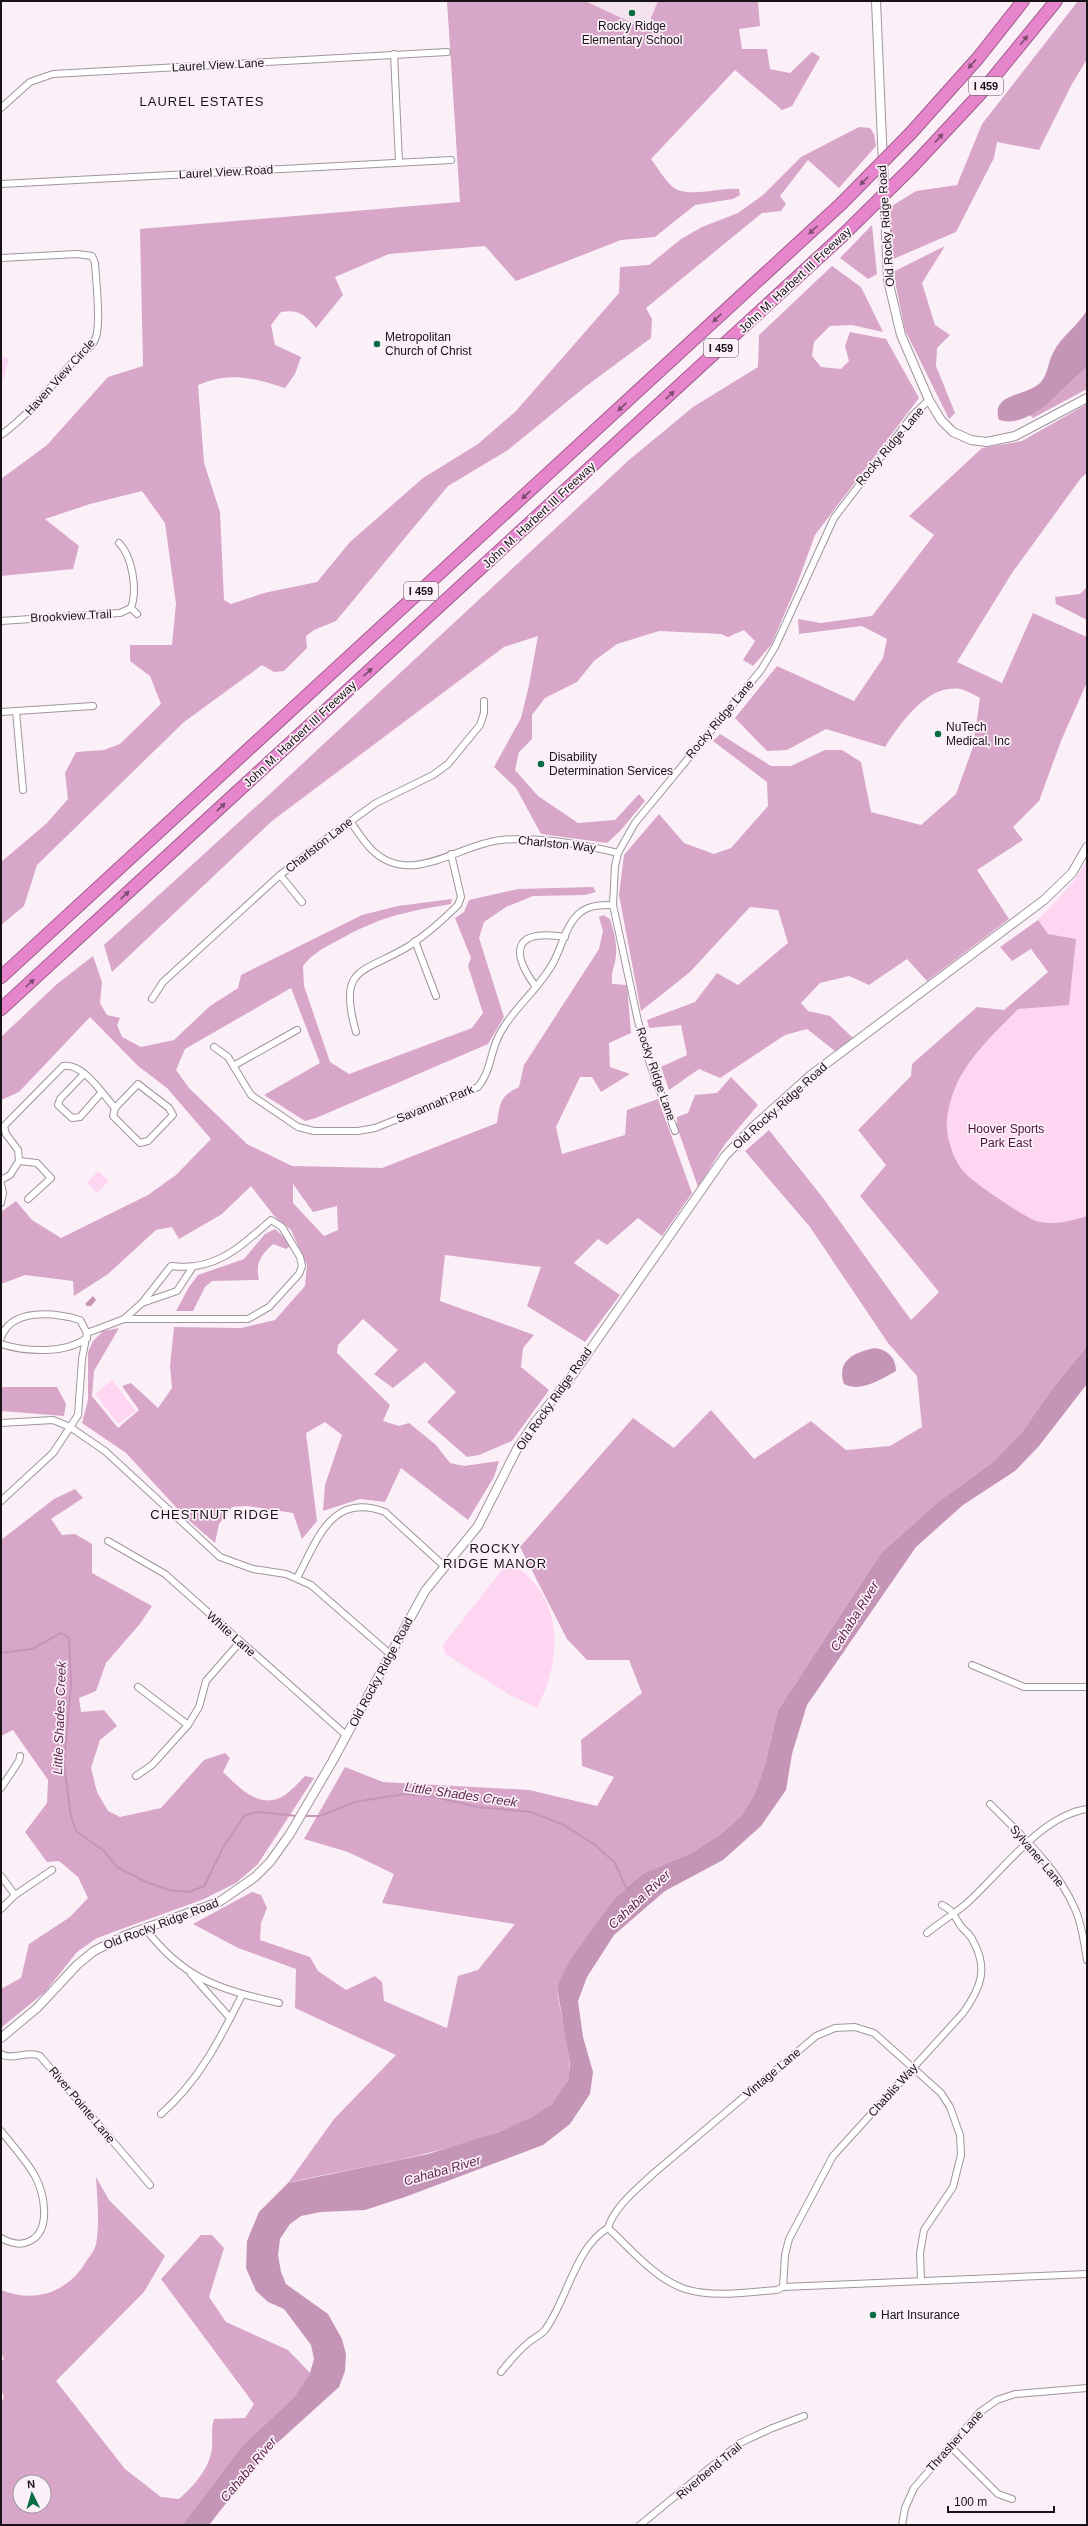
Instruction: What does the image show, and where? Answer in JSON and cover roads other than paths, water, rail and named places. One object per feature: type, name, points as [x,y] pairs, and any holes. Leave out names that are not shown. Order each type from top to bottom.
[{"type":"highway","name":"John M. Harbert III Freeway","points":[[1,977],[841,204],[911,133],[978,58],[1023,1]]},
{"type":"highway","name":"John M. Harbert III Freeway","points":[[1,1009],[842,236],[912,167],[980,94],[1056,1]]},
{"type":"street","name":"Old Rocky Ridge Road","points":[[876,1],[888,280],[901,335],[929,400],[941,420],[953,432],[971,440],[987,442],[1015,436],[1087,398]]},
{"type":"street","name":"Laurel View Lane","points":[[1,108],[30,82],[53,74],[447,52]]},
{"type":"street","points":[[394,54],[399,162]]},
{"type":"street","name":"Laurel View Road","points":[[1,184],[451,160]]},
{"type":"street","name":"Haven View Circle","points":[[1,258],[77,254],[92,256],[95,263],[97,331],[91,346],[74,361],[26,415],[1,435]]},
{"type":"street","name":"Rocky Ridge Lane","points":[[675,1131],[644,1043],[613,905],[615,866],[618,853],[648,806],[761,670],[775,647],[834,518],[913,415],[929,400]]},
{"type":"street","points":[[120,543],[129,557],[133,593],[131,608],[137,614]]},
{"type":"street","name":"Brookview Trail","points":[[1,621],[120,613],[131,608]]},
{"type":"street","name":"Charlston Lane","points":[[152,999],[163,982],[280,875],[350,822],[386,797],[433,775],[448,764],[480,725],[484,713],[484,701]]},
{"type":"street","points":[[1,712],[93,706]]},
{"type":"street","points":[[16,711],[23,790]]},
{"type":"street","name":"Charlston Way","points":[[350,822],[372,850],[394,863],[425,865],[451,854],[487,842],[511,839],[587,846],[618,853]]},
{"type":"street","name":"Old Rocky Ridge Road","points":[[1,2038],[46,2000],[77,1965],[94,1951],[111,1941],[145,1928],[205,1909],[232,1894],[263,1869],[290,1834],[316,1790],[347,1736],[410,1616],[444,1566],[478,1526],[517,1449],[535,1422],[574,1373],[713,1170],[737,1142],[811,1075],[1044,900],[1072,872],[1087,847]]},
{"type":"street","points":[[356,1032],[349,1003],[350,988],[355,977],[366,967],[415,941],[458,905],[461,896],[451,854]]},
{"type":"street","points":[[280,875],[302,902]]},
{"type":"street","name":"Savannah Park","points":[[214,1047],[228,1057],[251,1095],[298,1127],[314,1131],[358,1131],[375,1128],[478,1087],[484,1080],[496,1042],[504,1028],[553,963],[575,918],[582,911],[596,906],[613,905]]},
{"type":"street","points":[[536,987],[528,976],[520,954],[519,946],[523,940],[530,937],[565,937]]},
{"type":"street","points":[[415,941],[436,996]]},
{"type":"street","points":[[233,1066],[297,1030]]},
{"type":"street","points":[[1,1180],[10,1175],[19,1161],[18,1150],[6,1134],[4,1126],[59,1068],[66,1066],[74,1067],[84,1074],[115,1108]]},
{"type":"street","points":[[84,1074],[60,1099],[58,1105],[72,1118],[80,1117],[101,1093]]},
{"type":"street","points":[[138,1084],[164,1104],[173,1115],[148,1142],[140,1143],[113,1116],[115,1108],[138,1084]]},
{"type":"street","points":[[19,1161],[37,1163],[51,1178],[28,1199]]},
{"type":"street","points":[[1,1184],[3,1193],[1,1203]]},
{"type":"street","points":[[1,1344],[17,1349],[54,1349],[78,1345],[87,1336],[124,1319],[142,1303],[171,1266],[192,1268],[215,1261],[230,1253],[272,1220],[282,1227],[300,1257],[302,1266],[299,1274],[278,1299],[269,1307],[248,1319],[124,1319]]},
{"type":"street","points":[[142,1303],[177,1291],[192,1268]]},
{"type":"street","points":[[1,1338],[8,1326],[19,1319],[34,1315],[63,1315],[80,1320],[87,1336],[82,1359],[78,1415],[53,1453],[1,1501]]},
{"type":"street","points":[[1,1423],[53,1420],[70,1427],[104,1451],[220,1556],[240,1566],[297,1578],[324,1595],[390,1654]]},
{"type":"street","points":[[297,1578],[325,1524],[341,1512],[358,1507],[374,1508],[385,1512],[444,1566]]},
{"type":"street","name":"White Lane","points":[[108,1541],[161,1571],[347,1736]]},
{"type":"street","points":[[136,1776],[152,1765],[188,1726],[199,1707],[206,1681],[240,1642]]},
{"type":"street","points":[[972,1665],[1024,1687],[1087,1687]]},
{"type":"street","points":[[138,1687],[188,1726]]},
{"type":"street","points":[[1,1788],[19,1761],[20,1756]]},
{"type":"street","name":"Sylvaner Lane","points":[[990,1804],[1028,1843],[1068,1893],[1076,1911],[1087,1960]]},
{"type":"street","points":[[927,1933],[954,1911],[964,1905],[1047,1826],[1064,1814],[1087,1809]]},
{"type":"street","points":[[1,1909],[15,1895],[52,1870]]},
{"type":"street","points":[[1,1876],[15,1895]]},
{"type":"street","points":[[942,1905],[954,1911]]},
{"type":"street","name":"Chablis Way","points":[[783,2287],[785,2255],[789,2239],[832,2156],[963,2013],[977,1994],[982,1975],[977,1949],[971,1937],[960,1924],[954,1911]]},
{"type":"street","points":[[145,1928],[167,1955],[190,1973],[230,2018]]},
{"type":"street","points":[[190,1973],[242,1994],[279,2003]]},
{"type":"street","points":[[161,2114],[188,2088],[202,2070],[242,1994]]},
{"type":"street","name":"Vintage Lane","points":[[501,2372],[528,2342],[545,2330],[560,2306],[573,2271],[600,2232],[608,2228],[611,2219],[654,2173],[816,2036],[835,2028],[855,2027],[874,2033],[941,2093],[950,2107],[960,2135],[961,2155],[953,2187],[924,2230],[920,2253],[921,2280]]},
{"type":"street","name":"River Pointe Lane","points":[[1,2054],[6,2056],[28,2053],[40,2056],[150,2185]]},
{"type":"street","points":[[1,2131],[35,2176],[44,2215],[42,2227],[31,2241],[17,2244],[1,2238]]},
{"type":"street","points":[[608,2228],[658,2274],[684,2289],[711,2294],[777,2290],[783,2287],[1087,2274]]},
{"type":"street","name":"Thrasher Lane","points":[[902,2525],[905,2508],[914,2488],[980,2412],[997,2400],[1030,2392],[1087,2388]]},
{"type":"street","name":"Riverbend Trail","points":[[640,2525],[740,2443],[770,2428],[804,2416]]},
{"type":"street","points":[[950,2446],[998,2494],[1012,2499]]},
{"type":"water","points":[[1087,310],[1087,367],[1047,404],[1036,412],[1024,418],[1011,421],[999,420],[998,411],[1000,404],[1011,396],[1035,387],[1041,382],[1056,347]]},
{"type":"water","points":[[93,1296],[96,1300],[91,1306],[87,1306],[85,1304]]},
{"type":"water","name":"Cahaba River","points":[[1087,1346],[1087,1384],[1039,1446],[1015,1471],[963,1505],[916,1547],[807,1705],[792,1754],[786,1790],[761,1826],[723,1860],[665,1891],[614,1935],[587,1977],[578,2001],[583,2037],[593,2072],[590,2094],[570,2124],[543,2145],[405,2197],[365,2210],[321,2212],[301,2216],[290,2224],[280,2239],[278,2255],[281,2272],[286,2284],[328,2314],[342,2339],[346,2354],[345,2371],[339,2387],[264,2455],[209,2525],[182,2525],[242,2446],[294,2397],[310,2373],[314,2359],[311,2345],[284,2309],[268,2302],[256,2291],[246,2268],[247,2241],[259,2212],[288,2183],[428,2154],[499,2132],[532,2117],[552,2104],[568,2081],[570,2064],[557,1987],[570,1960],[615,1898],[642,1874],[691,1853],[721,1834],[742,1815],[754,1795],[764,1768],[778,1710],[881,1553],[939,1501],[993,1462],[1022,1432],[1052,1389]]},
{"type":"water","points":[[875,1348],[880,1349],[890,1355],[895,1362],[896,1371],[878,1381],[864,1386],[857,1387],[844,1384],[842,1376],[843,1369],[849,1358],[861,1352]]},
{"type":"waterway","name":"Little Shades Creek","points":[[1,1653],[32,1649],[61,1633],[69,1638],[71,1685],[64,1764],[71,1816],[76,1831],[104,1851],[117,1867],[144,1881],[169,1890],[189,1892],[204,1886],[224,1846],[245,1815],[257,1812],[297,1816]]},
{"type":"waterway","name":"Little Shades Creek","points":[[303,1816],[320,1816],[355,1802],[404,1794],[431,1796],[477,1807],[531,1812],[564,1825],[595,1845],[615,1863],[627,1890]]},
{"type":"place","name":"Rocky Ridge Elementary School","points":[[632,13]]},
{"type":"place","name":"Metropolitan Church of Christ","points":[[377,344]]},
{"type":"place","name":"NuTech Medical, Inc","points":[[938,734]]},
{"type":"place","name":"Disability Determination Services","points":[[541,764]]},
{"type":"place","name":"Hart Insurance","points":[[873,2315]]},
{"type":"district","name":"LAUREL ESTATES","points":[[202,101]]},
{"type":"district","name":"CHESTNUT RIDGE","points":[[215,1514]]},
{"type":"district","name":"ROCKY RIDGE MANOR","points":[[495,1556]]},
{"type":"park label","name":"Hoover Sports Park East","points":[[1006,1136]]}]
